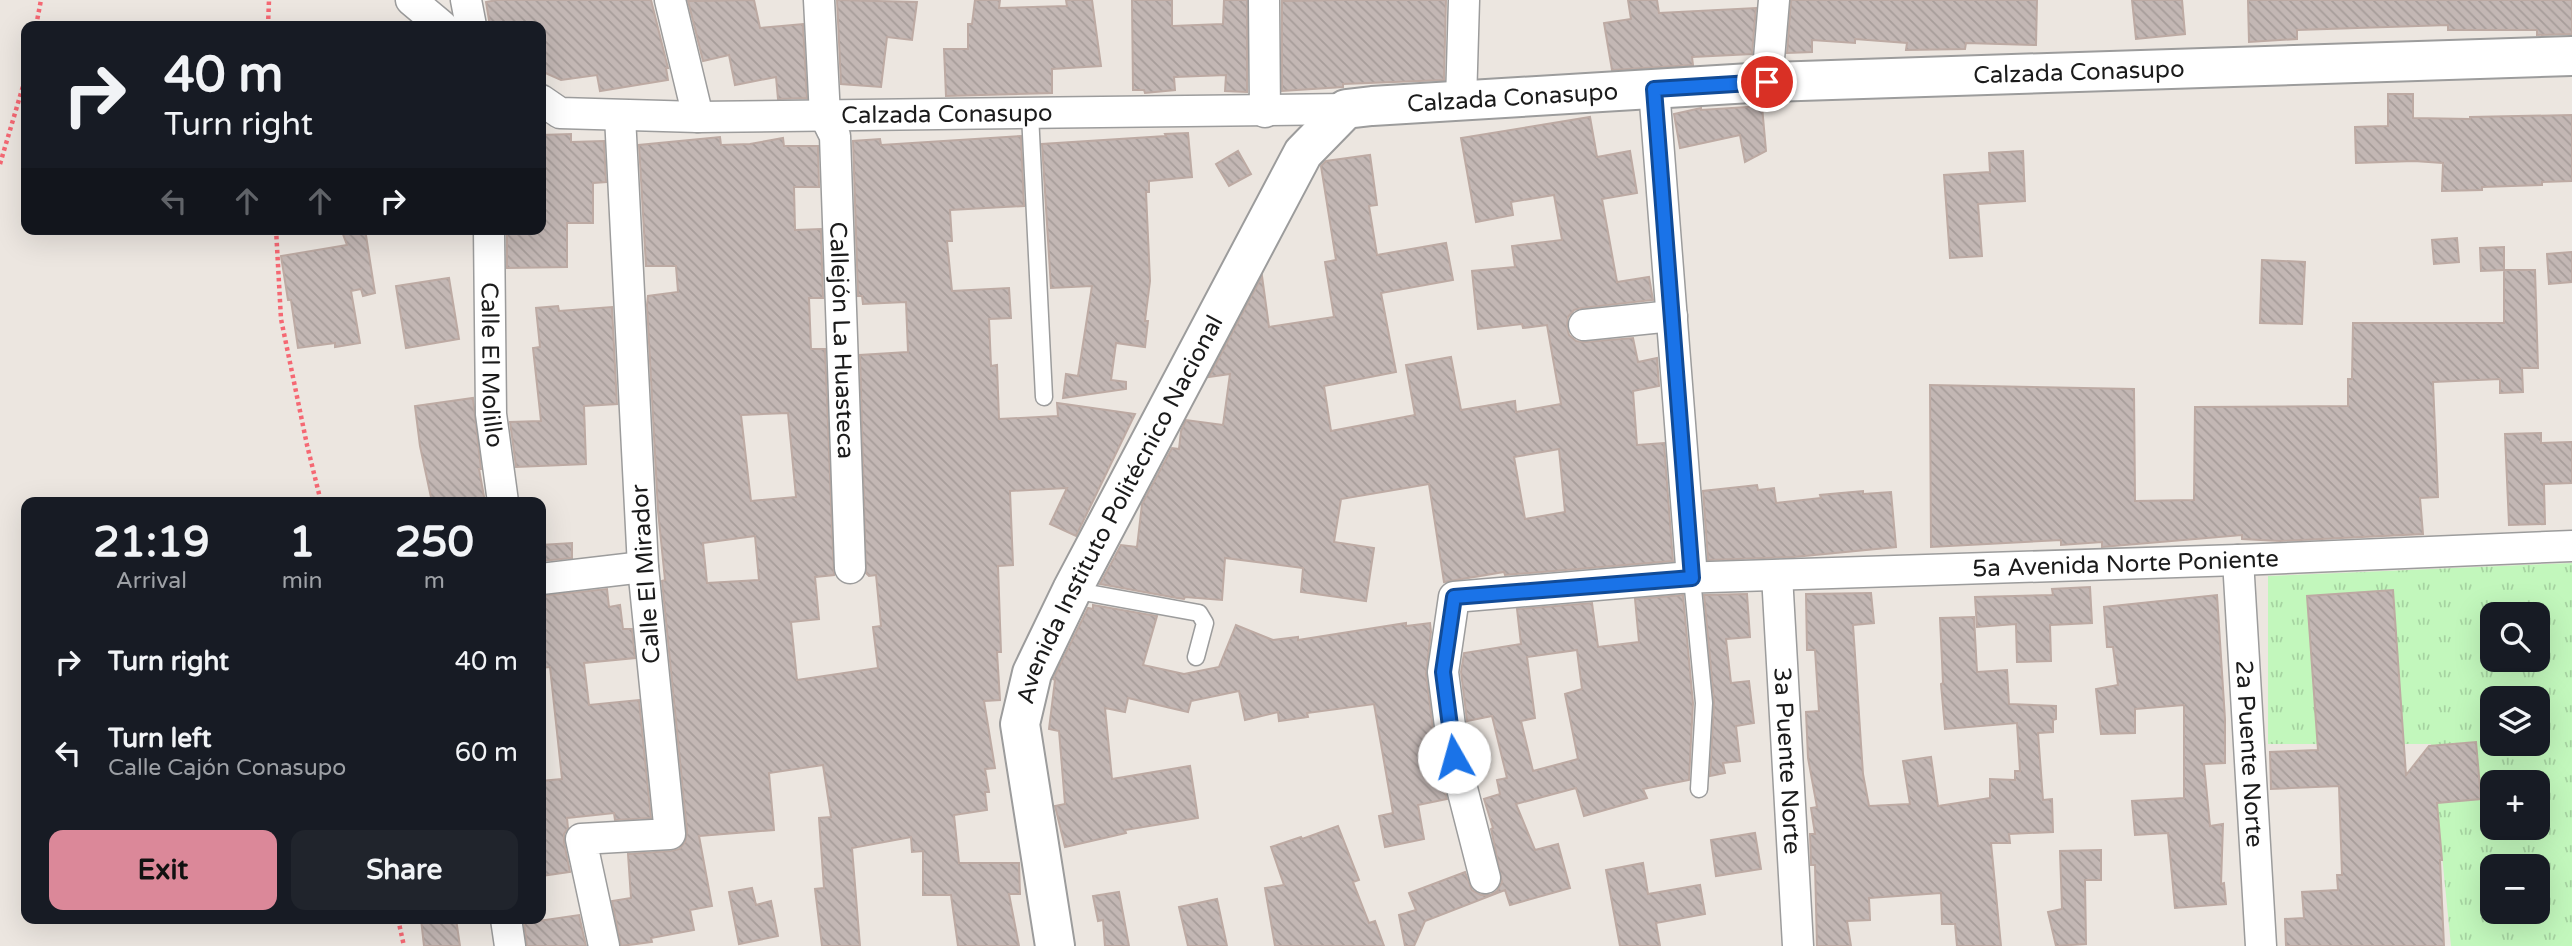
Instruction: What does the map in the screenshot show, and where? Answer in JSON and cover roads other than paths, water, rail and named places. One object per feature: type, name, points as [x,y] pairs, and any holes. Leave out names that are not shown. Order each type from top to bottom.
[{"type":"street","points":[[411,0],[436,21]]},
{"type":"street","points":[[466,0],[470,21]]},
{"type":"street","points":[[670,0],[698,117]]},
{"type":"street","name":"Callejón La Huasteca","points":[[819,0],[825,116],[835,136],[850,568]]},
{"type":"street","points":[[1264,0],[1265,112]]},
{"type":"street","points":[[1461,102],[1464,0]]},
{"type":"street","points":[[1767,82],[1774,0]]},
{"type":"street","name":"Calzada Conasupo","points":[[546,103],[560,113],[698,117],[1265,112],[1767,82],[2572,56]]},
{"type":"street","points":[[1654,89],[1672,316],[1685,578]]},
{"type":"street","name":"Avenida Instituto Politécnico Nacional","points":[[1055,946],[1020,724],[1032,673],[1072,590],[1303,153],[1346,109]]},
{"type":"street","name":"Calle El Mirador","points":[[604,946],[581,839],[670,834],[643,567],[620,116]]},
{"type":"street","name":"Calle El Molillo","points":[[489,235],[492,414],[502,497]]},
{"type":"street","points":[[1584,325],[1672,316]]},
{"type":"street","name":"5a Avenida Norte Poniente","points":[[1485,878],[1454,757],[1443,672],[1454,597],[1685,578],[2572,546]]},
{"type":"street","name":"2a Puente Norte","points":[[2238,560],[2261,946]]},
{"type":"street","points":[[546,578],[643,567]]},
{"type":"street","name":"3a Puente Norte","points":[[1777,575],[1798,946]]},
{"type":"street","points":[[507,924],[510,946]]},
{"type":"lane","points":[[1030,114],[1044,397]]},
{"type":"lane","points":[[1685,578],[1704,704],[1699,789]]},
{"type":"lane","points":[[1072,590],[1199,613],[1205,623],[1196,657]]}]
